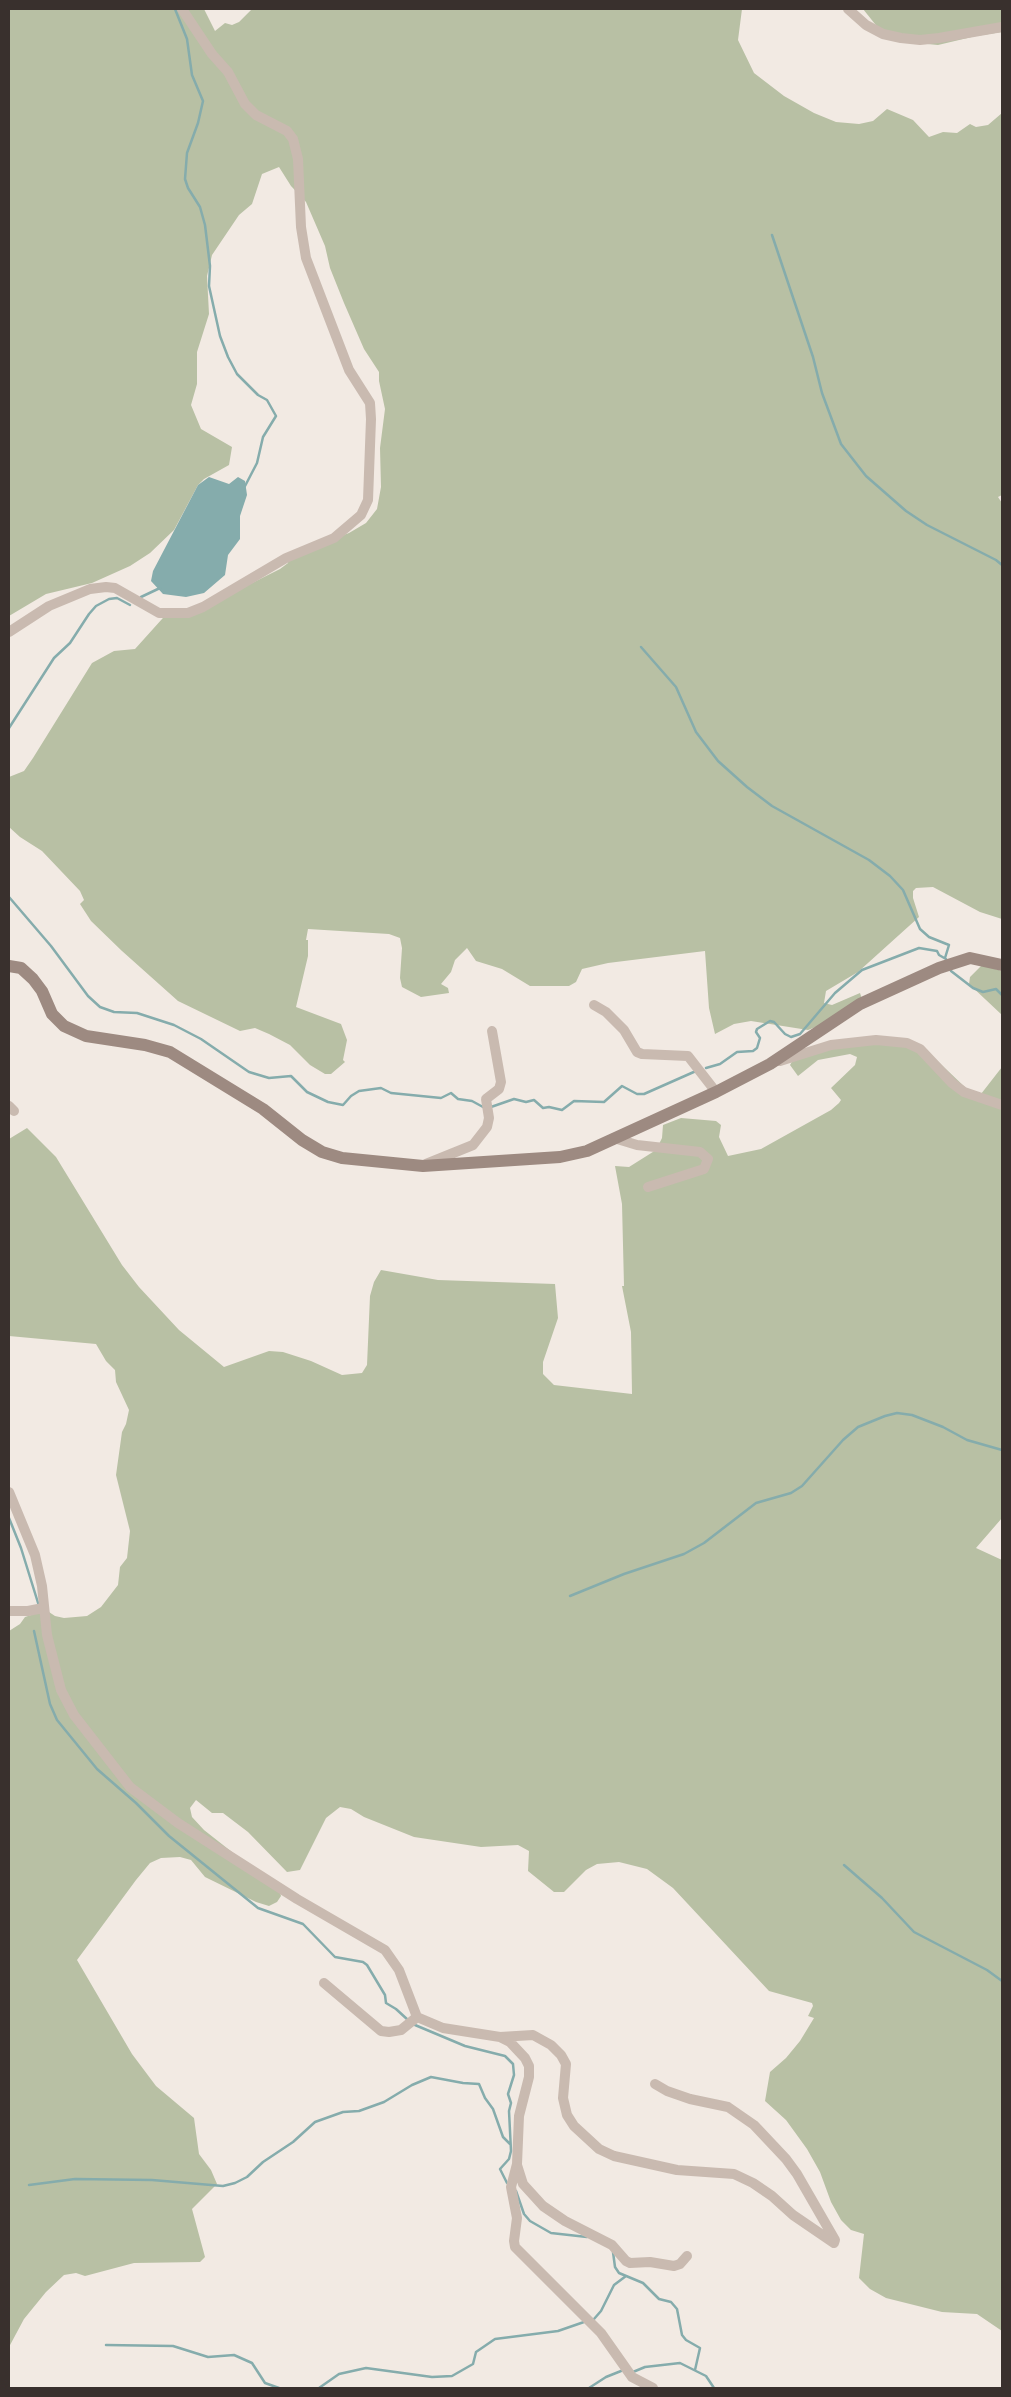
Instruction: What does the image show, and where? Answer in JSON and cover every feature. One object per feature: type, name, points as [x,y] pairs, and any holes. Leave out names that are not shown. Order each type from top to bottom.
[{"type":"street","points":[[9,632],[49,606],[90,589],[106,587],[115,588],[159,613],[188,613],[203,607],[286,558],[334,538],[361,515],[368,500],[370,403],[349,370],[306,258],[301,227],[298,159],[293,139],[287,131],[256,115],[245,104],[228,72],[201,39],[182,9]]},
{"type":"street","points":[[848,9],[866,25],[883,34],[920,40],[1002,27]]},
{"type":"street","points":[[9,966],[21,968],[33,978],[42,991],[52,1014],[64,1026],[86,1036],[145,1045],[170,1052],[264,1109],[302,1140],[322,1152],[342,1158],[423,1166],[575,1155],[670,1115],[716,1092],[770,1064],[860,1004],[940,968],[970,958],[1002,965]]},
{"type":"street","points":[[594,1004],[606,1012],[624,1030],[637,1052],[642,1054],[688,1056],[716,1092]]},
{"type":"street","points":[[423,1166],[473,1145],[487,1127],[489,1118],[486,1099],[499,1089],[501,1082],[492,1031]]},
{"type":"street","points":[[770,1064],[831,1045],[876,1040],[907,1043],[920,1049],[952,1083],[964,1092],[1002,1105]]},
{"type":"street","points":[[614,1138],[637,1146],[700,1152],[708,1159],[704,1169],[648,1187]]},
{"type":"street","points":[[9,1492],[35,1555],[42,1586],[46,1635],[61,1690],[74,1715],[130,1787],[178,1822],[289,1894],[385,1950],[399,1970],[417,2017],[443,2028],[500,2037],[533,2035],[551,2045],[562,2055],[566,2064],[564,2109],[574,2126],[599,2149],[614,2156],[677,2170],[734,2174],[753,2183],[772,2196],[793,2215],[834,2243],[835,2240],[797,2174],[754,2125],[728,2107],[667,2091],[655,2084]]},
{"type":"street","points":[[9,1611],[28,1611],[43,1608]]},
{"type":"street","points":[[324,1983],[381,2031],[401,2030],[417,2017]]},
{"type":"street","points":[[500,2037],[515,2047],[529,2066],[528,2082],[519,2116],[517,2164],[511,2187],[517,2218],[515,2247],[601,2333],[632,2377],[653,2388]]},
{"type":"street","points":[[517,2164],[522,2184],[543,2206],[565,2221],[612,2245],[626,2261],[630,2263],[650,2262],[674,2266],[680,2264],[687,2256]]},
{"type":"green space","points":[[9,9],[204,9],[215,31],[225,23],[232,25],[239,22],[252,9],[742,9],[738,40],[754,73],[784,96],[814,113],[836,122],[859,124],[873,121],[887,109],[913,120],[929,137],[943,132],[957,133],[970,124],[976,127],[988,125],[1002,113],[1002,495],[998,497],[1002,503],[1002,919],[980,912],[933,887],[916,888],[913,891],[913,898],[919,917],[858,972],[826,991],[824,1003],[832,1005],[860,993],[865,1008],[808,1030],[751,1021],[734,1024],[715,1034],[709,1008],[705,951],[608,963],[582,969],[576,982],[569,986],[530,986],[502,969],[476,961],[467,948],[455,960],[451,972],[441,984],[448,988],[449,993],[421,997],[402,987],[400,978],[402,948],[400,938],[389,934],[308,929],[306,940],[308,940],[308,956],[296,1007],[341,1024],[347,1040],[343,1060],[345,1062],[331,1074],[325,1074],[310,1065],[290,1045],[269,1034],[255,1028],[240,1031],[178,1001],[122,951],[91,921],[80,904],[84,900],[80,891],[42,851],[20,837],[9,827],[9,777],[24,771],[92,663],[114,651],[135,649],[171,609],[179,611],[204,607],[280,569],[288,563],[289,555],[349,533],[366,523],[377,509],[381,487],[380,448],[385,409],[379,372],[364,349],[344,303],[330,268],[325,246],[306,202],[291,186],[279,167],[262,174],[252,204],[239,215],[212,255],[207,276],[209,314],[197,352],[197,384],[191,405],[201,429],[232,447],[229,465],[204,479],[198,485],[174,530],[150,553],[130,566],[92,583],[46,594],[9,616]]},
{"type":"green space","points":[[863,9],[1002,9],[1002,32],[938,45],[906,42],[879,29]]},
{"type":"green space","points":[[982,965],[1002,971],[1002,1015],[969,984],[970,977]]},
{"type":"green space","points":[[877,1039],[927,1051],[968,1090],[981,1094],[1002,1067],[1002,1518],[976,1548],[1002,1560],[1002,2331],[977,2314],[942,2312],[886,2298],[870,2289],[859,2278],[864,2234],[851,2230],[841,2220],[831,2202],[820,2172],[807,2149],[786,2120],[765,2101],[770,2072],[786,2058],[800,2041],[814,2018],[808,2016],[813,2006],[812,2003],[769,1991],[673,1888],[647,1869],[619,1862],[597,1864],[586,1870],[564,1892],[554,1892],[528,1871],[529,1851],[518,1845],[481,1847],[414,1837],[364,1817],[351,1809],[340,1807],[326,1818],[300,1870],[287,1872],[248,1832],[223,1813],[212,1813],[196,1800],[190,1808],[192,1817],[204,1830],[279,1889],[281,1896],[277,1902],[269,1906],[256,1902],[205,1877],[191,1860],[180,1857],[161,1858],[150,1863],[136,1880],[77,1960],[132,2054],[156,2086],[194,2118],[199,2154],[211,2170],[217,2184],[192,2209],[205,2257],[200,2262],[134,2263],[85,2276],[76,2273],[64,2275],[46,2292],[24,2319],[9,2347],[9,1631],[20,1624],[25,1617],[46,1610],[55,1616],[64,1618],[87,1616],[101,1607],[118,1585],[120,1567],[127,1558],[130,1531],[116,1475],[122,1432],[129,1410],[116,1382],[115,1370],[106,1361],[96,1344],[9,1336],[9,1139],[27,1128],[56,1157],[122,1265],[139,1287],[179,1330],[224,1367],[269,1351],[283,1352],[311,1361],[342,1375],[362,1373],[367,1365],[370,1296],[374,1282],[381,1270],[438,1280],[555,1284],[558,1318],[543,1362],[543,1374],[554,1385],[632,1394],[631,1332],[622,1286],[624,1286],[622,1204],[615,1166],[629,1167],[656,1150],[662,1138],[663,1125],[681,1118],[716,1121],[721,1125],[719,1137],[728,1156],[761,1149],[831,1110],[839,1103],[841,1100],[831,1088],[855,1065],[857,1057],[850,1054],[818,1060],[798,1076],[790,1065],[794,1058]]},
{"type":"water","points":[[209,477],[229,484],[238,477],[245,481],[247,495],[240,516],[240,539],[228,555],[225,575],[204,593],[186,597],[163,594],[151,581],[153,571],[198,485]]},
{"type":"waterway","points":[[175,9],[187,39],[192,75],[203,101],[198,123],[187,153],[185,179],[188,188],[200,207],[205,225],[210,266],[209,286],[220,336],[237,374],[258,395],[267,400],[276,416],[263,437],[257,463],[244,488]]},
{"type":"waterway","points":[[772,235],[813,357],[822,393],[841,444],[866,476],[906,511],[927,525],[996,560],[1002,565]]},
{"type":"waterway","points":[[141,597],[160,588]]},
{"type":"waterway","points":[[9,728],[54,658],[70,643],[96,606],[109,599],[117,598],[130,605]]},
{"type":"waterway","points":[[641,647],[676,687],[696,732],[718,761],[772,806],[869,860],[890,876],[903,890],[920,929],[929,937],[949,945],[945,958]]},
{"type":"waterway","points":[[9,897],[51,946],[88,996],[100,1007],[114,1012],[137,1013],[174,1025],[201,1039],[249,1072],[269,1078],[291,1076],[307,1092],[328,1102],[343,1105],[351,1096],[359,1091],[381,1088],[391,1093],[441,1098],[451,1093],[458,1099],[472,1101],[483,1107]]},
{"type":"waterway","points":[[706,1068],[720,1064],[737,1052],[753,1051],[757,1048],[760,1038],[756,1032],[757,1029],[770,1021],[774,1022],[785,1034],[791,1037],[800,1034],[835,993],[862,970],[919,948],[937,951],[939,955],[946,959]]},
{"type":"waterway","points":[[951,971],[973,988],[983,992],[996,989],[1002,995]]},
{"type":"waterway","points":[[491,1107],[514,1099],[526,1102],[534,1100],[543,1108],[549,1107],[562,1110],[574,1101],[604,1102],[622,1086],[637,1094],[644,1094],[696,1071]]},
{"type":"waterway","points":[[570,1596],[624,1574],[684,1554],[704,1543],[756,1503],[791,1493],[802,1486],[843,1440],[858,1427],[885,1416],[897,1413],[912,1415],[943,1427],[967,1440],[1002,1450]]},
{"type":"waterway","points":[[9,1518],[21,1548],[39,1606]]},
{"type":"waterway","points":[[34,1631],[50,1704],[57,1720],[97,1769],[136,1803],[169,1836],[258,1908],[303,1924],[335,1957],[363,1962],[367,1965],[385,1995],[386,2003],[408,2020]]},
{"type":"waterway","points":[[844,1865],[882,1898],[914,1932],[987,1970],[1002,1981]]},
{"type":"waterway","points":[[415,2025],[465,2046],[505,2056],[513,2064],[514,2075],[508,2094],[511,2103],[509,2111],[511,2151],[509,2159],[500,2169],[507,2183]]},
{"type":"waterway","points":[[29,2185],[75,2179],[152,2180],[223,2186],[235,2183],[247,2177],[263,2162],[293,2142],[315,2122],[343,2112],[359,2111],[384,2102],[412,2085],[431,2077],[479,2084],[485,2098],[493,2109],[503,2137],[510,2144]]},
{"type":"waterway","points":[[516,2191],[524,2214],[530,2221],[551,2233],[587,2237]]},
{"type":"waterway","points":[[613,2252],[615,2267],[619,2273],[643,2283],[659,2299],[671,2302],[677,2309],[682,2335],[686,2340],[700,2348],[695,2370]]},
{"type":"waterway","points":[[594,2319],[601,2311],[614,2285],[626,2276]]},
{"type":"waterway","points":[[319,2388],[339,2374],[366,2368],[432,2377],[452,2376],[473,2364],[476,2352],[495,2339],[558,2331],[584,2322]]},
{"type":"waterway","points":[[106,2345],[173,2346],[208,2357],[234,2355],[252,2363],[265,2383],[279,2388]]},
{"type":"waterway","points":[[633,2372],[645,2367],[680,2363],[706,2376],[714,2388]]},
{"type":"waterway","points":[[589,2388],[606,2377],[621,2371]]}]
